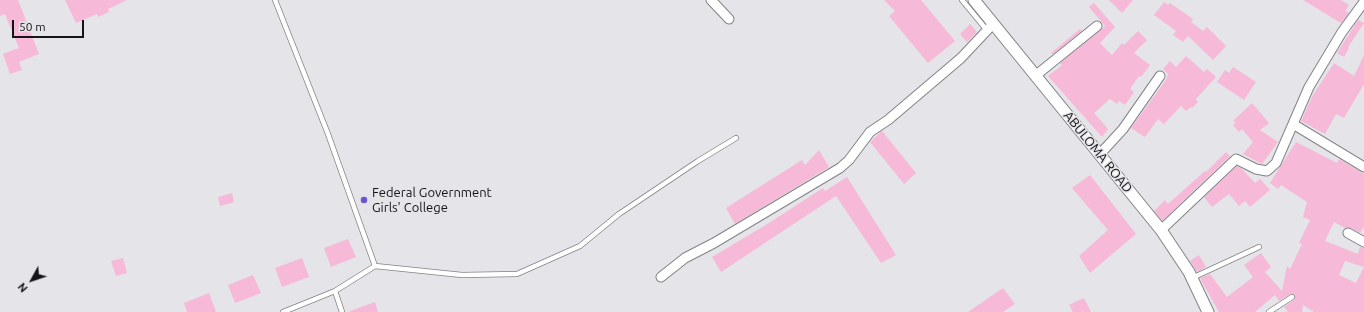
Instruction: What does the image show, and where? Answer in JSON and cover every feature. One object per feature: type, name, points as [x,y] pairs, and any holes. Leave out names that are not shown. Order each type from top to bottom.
[{"type":"street","points":[[711,0],[729,19]]},
{"type":"street","name":"ABULOMA ROAD","points":[[974,0],[989,27],[1035,76],[1161,230],[1192,278],[1207,312]]},
{"type":"street","points":[[1161,230],[1236,159],[1256,169],[1267,171],[1276,163],[1309,87],[1342,32],[1364,2]]},
{"type":"street","points":[[1035,76],[1097,26]]},
{"type":"street","points":[[661,277],[685,258],[714,243],[840,168],[849,160],[870,132],[888,120],[961,58],[989,27]]},
{"type":"street","points":[[1100,154],[1123,128],[1160,76]]},
{"type":"street","points":[[1293,124],[1364,167]]},
{"type":"street","points":[[1348,233],[1364,242]]},
{"type":"lane","points":[[274,0],[328,134],[375,266]]},
{"type":"lane","points":[[962,0],[989,27]]},
{"type":"lane","points":[[283,312],[335,291],[375,266],[462,275],[517,274],[580,246],[619,214],[698,160],[736,138]]},
{"type":"lane","points":[[1192,278],[1259,247]]},
{"type":"lane","points":[[335,291],[342,312]]},
{"type":"lane","points":[[1269,312],[1292,297]]},
{"type":"building","points":[[0,0],[18,0],[39,54],[19,62],[22,70],[10,74],[3,54],[19,48],[5,14],[0,16]]},
{"type":"building","points":[[65,0],[127,0],[108,9],[109,12],[98,17],[97,14],[76,23]]},
{"type":"building","points":[[884,0],[921,0],[955,41],[928,63],[889,16],[895,11]]},
{"type":"building","points":[[1109,0],[1133,0],[1122,13]]},
{"type":"building","points":[[1303,0],[1341,0],[1349,5],[1345,11],[1349,13],[1341,23]]},
{"type":"building","points":[[1164,2],[1168,5],[1170,3],[1193,19],[1191,22],[1203,31],[1207,27],[1226,46],[1213,60],[1188,36],[1183,42],[1173,35],[1176,31],[1154,15]]},
{"type":"building","points":[[1094,3],[1115,27],[1100,43],[1112,55],[1122,43],[1124,45],[1138,31],[1147,40],[1134,53],[1150,65],[1141,77],[1139,76],[1130,89],[1134,92],[1125,105],[1119,101],[1117,104],[1110,99],[1094,113],[1108,129],[1102,137],[1048,76],[1062,65],[1060,63],[1105,26],[1089,7]]},
{"type":"building","points":[[1358,20],[1364,23],[1348,47],[1349,48],[1344,57],[1337,53]]},
{"type":"building","points":[[970,24],[977,32],[967,42],[960,34]]},
{"type":"building","points":[[1080,29],[1082,31],[1053,54],[1051,53]]},
{"type":"building","points":[[1364,55],[1364,84],[1344,118],[1336,114],[1325,134],[1301,121],[1313,95],[1334,63],[1354,76]]},
{"type":"building","points":[[1186,56],[1204,72],[1207,69],[1216,77],[1196,99],[1198,102],[1192,108],[1191,107],[1186,111],[1181,106],[1164,124],[1158,119],[1145,137],[1131,128],[1166,80],[1168,74],[1163,69],[1170,61],[1176,67]]},
{"type":"building","points":[[1233,67],[1256,82],[1244,100],[1217,82],[1225,70],[1229,73]]},
{"type":"building","points":[[1252,103],[1269,123],[1260,130],[1278,142],[1262,164],[1243,154],[1253,142],[1242,129],[1239,132],[1233,125],[1236,122],[1233,121]]},
{"type":"building","points":[[882,131],[916,173],[904,184],[870,142]]},
{"type":"building","points":[[1296,142],[1337,163],[1339,159],[1364,174],[1364,226],[1360,233],[1351,228],[1345,228],[1334,222],[1325,241],[1358,254],[1360,247],[1364,248],[1364,267],[1364,312],[1314,312],[1303,305],[1302,312],[1288,312],[1284,307],[1295,299],[1295,295],[1292,293],[1279,301],[1275,295],[1255,312],[1219,312],[1200,278],[1210,274],[1227,297],[1253,277],[1244,265],[1261,253],[1271,267],[1265,272],[1282,291],[1287,266],[1290,269],[1302,244],[1299,243],[1310,220],[1303,217],[1307,202],[1281,185],[1278,189],[1270,183]],"holes":[[[1345,261],[1364,267],[1356,283],[1339,275]]]},
{"type":"building","points":[[819,150],[829,167],[735,224],[726,208],[802,160],[805,165]]},
{"type":"building","points":[[1226,152],[1230,156],[1162,221],[1154,211],[1165,200],[1168,204],[1205,171],[1206,172]]},
{"type":"building","points":[[1237,166],[1242,169],[1255,183],[1260,179],[1270,190],[1250,207],[1245,201],[1239,206],[1229,194],[1212,207],[1204,197]]},
{"type":"building","points":[[1090,175],[1136,234],[1090,273],[1079,256],[1108,230],[1072,188]]},
{"type":"building","points":[[847,177],[896,255],[881,263],[836,196],[721,272],[712,257],[769,223],[823,188],[825,191]]},
{"type":"building","points":[[232,193],[234,202],[220,206],[218,197]]},
{"type":"building","points":[[348,239],[356,257],[331,267],[324,248]]},
{"type":"building","points":[[1199,255],[1206,267],[1197,272],[1190,261]]},
{"type":"building","points":[[123,258],[127,273],[116,276],[111,261]]},
{"type":"building","points":[[302,258],[309,277],[282,287],[275,268]]},
{"type":"building","points":[[253,275],[261,293],[235,303],[228,285]]},
{"type":"building","points":[[1003,288],[1015,304],[1003,312],[968,312]]},
{"type":"building","points":[[209,293],[216,312],[187,312],[184,303]]},
{"type":"building","points":[[1084,298],[1091,312],[1073,312],[1069,305]]},
{"type":"building","points":[[375,302],[378,312],[350,312],[350,311]]},
{"type":"place","name":"Federal Government Girls' College","points":[[364,200]]}]
